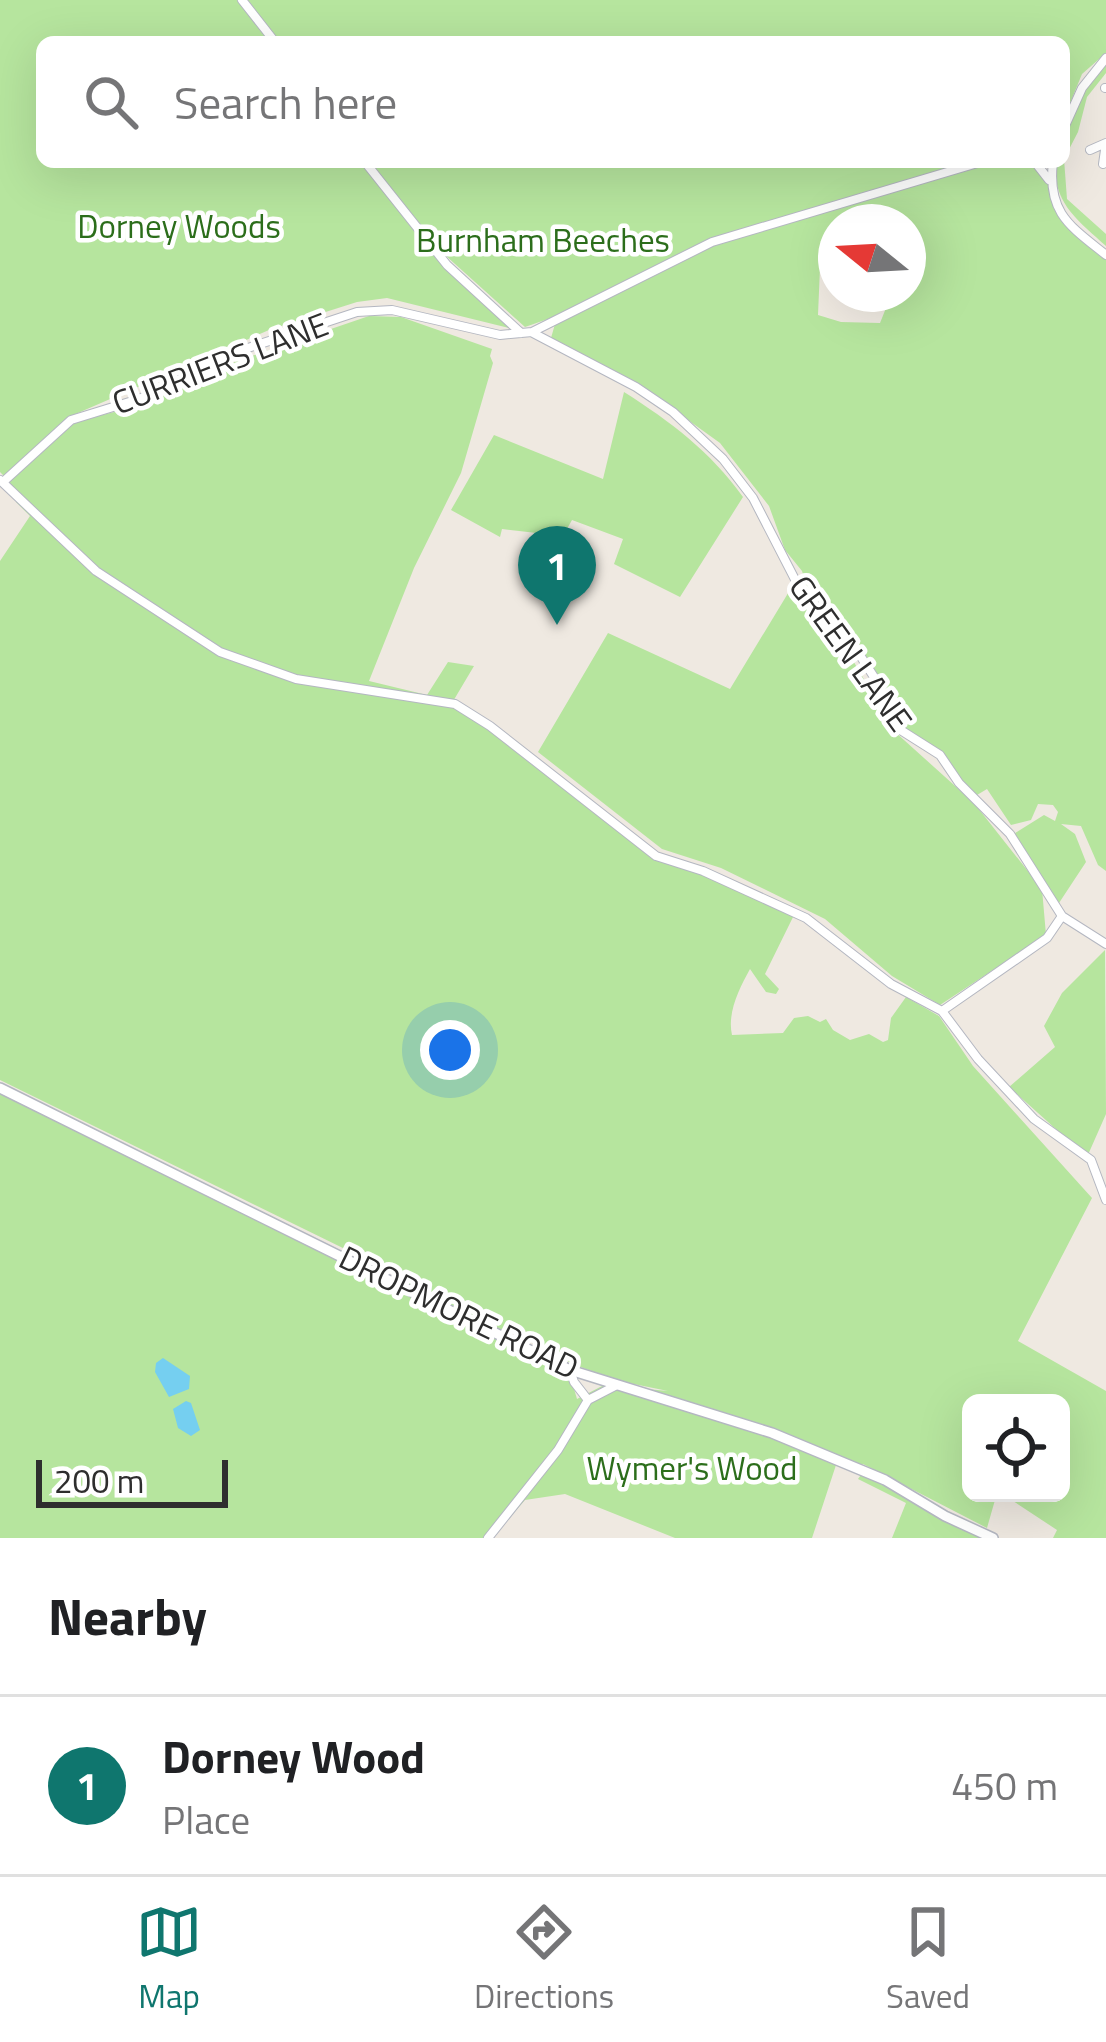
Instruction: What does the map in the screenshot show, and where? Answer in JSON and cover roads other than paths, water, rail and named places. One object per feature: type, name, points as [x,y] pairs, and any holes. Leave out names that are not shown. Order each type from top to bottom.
[{"type":"street","points":[[242,0],[270,36]]},
{"type":"street","points":[[1070,115],[1082,88],[1106,58]]},
{"type":"street","points":[[1090,151],[1106,143],[1103,164]]},
{"type":"street","points":[[370,168],[447,265],[527,333],[712,242],[961,168]]},
{"type":"street","points":[[1040,168],[1051,182]]},
{"type":"street","points":[[1052,168],[1057,210],[1106,255]]},
{"type":"street","name":"CURRIERS LANE","points":[[2,481],[70,420],[139,399],[248,348],[357,312],[392,310],[500,335],[527,333]]},
{"type":"street","name":"GREEN LANE","points":[[527,333],[654,400],[723,459],[753,498],[803,595],[843,629],[899,730],[940,755],[959,783],[1010,834],[1062,916],[1106,944]]},
{"type":"street","points":[[2,481],[96,571],[220,652],[296,679],[467,710],[656,856],[806,918],[891,984],[942,1011],[978,1059],[1034,1119],[1091,1160],[1106,1200]]},
{"type":"street","points":[[942,1011],[1047,938],[1062,916]]},
{"type":"street","name":"DROPMORE ROAD","points":[[0,1088],[570,1370],[772,1433],[856,1467],[993,1538]]},
{"type":"street","points":[[570,1370],[588,1400]]},
{"type":"street","points":[[488,1538],[558,1450],[588,1400],[619,1384]]},
{"type":"water","points":[[163,1358],[190,1376],[189,1389],[169,1397],[155,1372]]},
{"type":"water","points":[[191,1403],[200,1430],[191,1436],[178,1428],[173,1409]]},
{"type":"place","name":"Dorney Wood","points":[[557,625]]},
{"type":"park label","name":"Dorney Woods","points":[[179,226]]},
{"type":"park label","name":"Burnham Beeches","points":[[543,240]]},
{"type":"park label","name":"Wymer's Wood","points":[[692,1468]]}]
